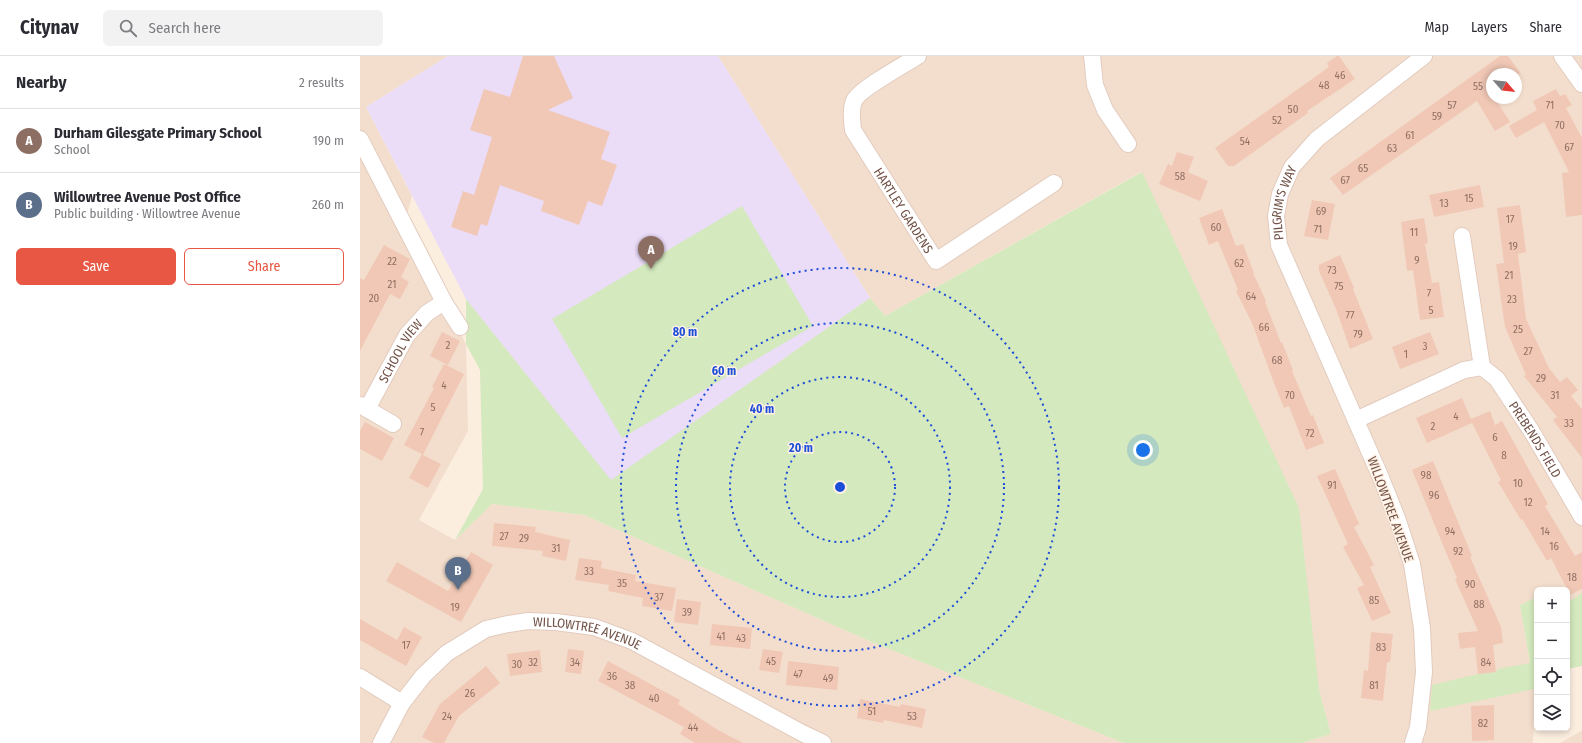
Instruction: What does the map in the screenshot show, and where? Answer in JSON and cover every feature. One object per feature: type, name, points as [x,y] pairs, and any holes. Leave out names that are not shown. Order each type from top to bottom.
[{"type":"street","name":"HARTLEY GARDENS","points":[[918,56],[865,89],[855,99],[852,112],[853,130],[936,261],[1054,183]]},
{"type":"street","points":[[1092,56],[1095,85],[1105,110],[1128,144]]},
{"type":"street","name":"PILGRIM'S WAY","points":[[1356,420],[1279,245],[1276,216],[1280,194],[1292,167],[1316,139],[1424,56]]},
{"type":"street","points":[[1562,56],[1582,84]]},
{"type":"street","points":[[360,139],[444,302],[460,326]]},
{"type":"street","points":[[1356,420],[1464,370],[1482,367],[1462,236]]},
{"type":"street","name":"SCHOOL VIEW","points":[[393,424],[363,407],[407,335],[426,313],[444,302]]},
{"type":"street","name":"PREBENDS FIELD","points":[[1482,367],[1497,379],[1532,432],[1582,517]]},
{"type":"street","name":"WILLOWTREE AVENUE","points":[[1356,420],[1397,518],[1412,564],[1422,628],[1424,672],[1418,727],[1413,743]]},
{"type":"street","name":"WILLOWTREE AVENUE","points":[[381,743],[402,703],[423,676],[447,653],[486,630],[508,624],[528,621],[556,622],[594,627],[632,641],[823,743]]},
{"type":"street","points":[[360,677],[402,703]]},
{"type":"shaded area","points":[[360,56],[448,56],[366,107],[412,196],[404,226],[466,344],[468,431],[419,520],[455,540],[492,504],[584,515],[874,643],[1124,743],[360,743]]},
{"type":"shaded area","points":[[448,56],[718,56],[870,298],[611,481],[466,299],[366,107]]},
{"type":"shaded area","points":[[718,56],[1582,56],[1582,593],[1570,601],[1570,587],[1534,587],[1534,598],[1520,605],[1534,688],[1533,743],[1301,743],[1331,734],[1319,690],[1141,172],[885,316],[870,298]]},
{"type":"shaded area","points":[[1582,730],[1582,743],[1560,743],[1581,731]]},
{"type":"green space","points":[[1142,172],[1299,508],[1319,690],[1331,734],[1301,743],[1124,743],[874,643],[584,515],[492,504],[455,540],[483,489],[480,370],[466,344],[466,299],[611,480],[870,298],[885,316]]},
{"type":"green space","points":[[742,206],[813,326],[622,438],[552,319]]},
{"type":"green space","points":[[1582,593],[1582,666],[1570,668],[1570,623],[1570,601]]},
{"type":"green space","points":[[1534,598],[1534,689],[1430,711],[1432,685],[1478,674],[1496,672],[1498,669],[1530,663],[1520,605]]},
{"type":"building","points":[[523,56],[554,56],[573,98],[548,110],[610,132],[601,159],[617,165],[602,206],[588,201],[579,225],[541,211],[544,201],[500,185],[487,226],[481,224],[477,236],[451,227],[463,191],[474,195],[492,137],[470,130],[484,89],[510,97]]},
{"type":"building","points":[[1339,56],[1355,79],[1307,111],[1308,113],[1234,166],[1228,166],[1215,148],[1329,67],[1327,63]]},
{"type":"building","points":[[1500,56],[1508,56],[1517,68],[1486,68],[1486,104],[1499,104],[1510,122],[1495,131],[1477,101],[1343,195],[1330,178]]},
{"type":"building","points":[[1556,89],[1560,96],[1565,94],[1572,105],[1566,108],[1582,138],[1582,215],[1566,217],[1562,173],[1569,172],[1544,122],[1516,138],[1509,126],[1537,110],[1533,101]]},
{"type":"building","points":[[1177,152],[1194,157],[1188,172],[1208,181],[1200,201],[1159,184],[1168,164],[1172,166]]},
{"type":"building","points":[[1480,185],[1484,207],[1434,217],[1429,195]]},
{"type":"building","points":[[1312,200],[1335,204],[1328,240],[1304,236]]},
{"type":"building","points":[[1520,205],[1526,252],[1518,254],[1526,319],[1549,368],[1560,382],[1567,377],[1578,390],[1571,396],[1582,409],[1582,458],[1553,420],[1557,417],[1524,376],[1526,375],[1505,327],[1496,264],[1504,263],[1497,208]]},
{"type":"building","points":[[1222,209],[1236,246],[1243,244],[1253,273],[1266,301],[1265,302],[1281,343],[1282,342],[1293,370],[1292,371],[1311,416],[1313,415],[1324,443],[1306,450],[1289,406],[1284,408],[1252,323],[1236,291],[1238,290],[1218,241],[1209,245],[1199,218]]},
{"type":"building","points":[[1424,218],[1428,243],[1425,244],[1432,283],[1439,282],[1444,317],[1420,320],[1413,270],[1407,271],[1401,222]]},
{"type":"building","points":[[384,245],[410,259],[401,277],[409,282],[400,299],[390,294],[360,351],[360,278],[364,280]]},
{"type":"building","points":[[1340,255],[1373,339],[1350,349],[1336,309],[1319,271],[1319,265]]},
{"type":"building","points":[[442,332],[460,341],[448,365],[430,356]]},
{"type":"building","points":[[1430,332],[1439,354],[1400,369],[1392,347]]},
{"type":"building","points":[[444,364],[464,374],[423,455],[441,464],[428,488],[409,478],[422,454],[404,445],[434,388],[432,387]]},
{"type":"building","points":[[1462,398],[1471,419],[1490,411],[1495,425],[1502,421],[1548,504],[1545,506],[1575,556],[1582,552],[1582,589],[1570,595],[1570,587],[1566,587],[1551,558],[1547,561],[1498,482],[1501,480],[1472,423],[1427,443],[1416,418]]},
{"type":"building","points":[[365,422],[394,438],[382,461],[360,449],[360,431]]},
{"type":"building","points":[[1433,461],[1472,556],[1470,557],[1501,627],[1503,643],[1493,645],[1496,672],[1478,674],[1475,647],[1460,649],[1458,633],[1478,631],[1455,579],[1457,578],[1412,470]]},
{"type":"building","points":[[1335,469],[1359,524],[1354,527],[1374,565],[1370,567],[1391,613],[1372,621],[1357,588],[1364,585],[1343,547],[1348,544],[1317,476]]},
{"type":"building","points":[[494,523],[536,527],[535,532],[570,540],[566,561],[542,556],[543,551],[492,546]]},
{"type":"building","points":[[471,552],[493,565],[461,622],[386,581],[397,562],[448,591]]},
{"type":"building","points":[[579,558],[602,561],[601,568],[636,575],[635,581],[676,588],[672,611],[642,606],[643,598],[608,591],[609,585],[575,580]]},
{"type":"building","points":[[677,599],[701,602],[698,625],[674,622]]},
{"type":"building","points":[[360,619],[397,640],[404,627],[422,637],[406,666],[360,640]]},
{"type":"building","points":[[712,624],[752,628],[750,649],[710,645]]},
{"type":"building","points":[[1371,632],[1393,634],[1390,662],[1387,662],[1383,701],[1361,698],[1364,670],[1368,671]]},
{"type":"building","points":[[568,649],[584,651],[581,674],[565,672]]},
{"type":"building","points":[[763,649],[783,652],[779,673],[759,670]]},
{"type":"building","points":[[540,650],[542,672],[510,676],[507,654]]},
{"type":"building","points":[[608,661],[680,700],[678,704],[718,730],[743,743],[695,743],[680,734],[684,727],[598,681]]},
{"type":"building","points":[[788,661],[839,667],[837,690],[786,685]]},
{"type":"building","points":[[486,666],[500,683],[459,716],[444,743],[434,743],[422,737],[440,704]]},
{"type":"building","points":[[860,699],[900,707],[901,704],[926,709],[922,728],[884,720],[883,723],[857,718]]},
{"type":"building","points":[[1494,705],[1494,740],[1472,741],[1471,706]]},
{"type":"place","name":"Durham Gilesgate Primary School","points":[[651,269]]},
{"type":"place","name":"Willowtree Avenue Post Office","points":[[458,590]]}]
